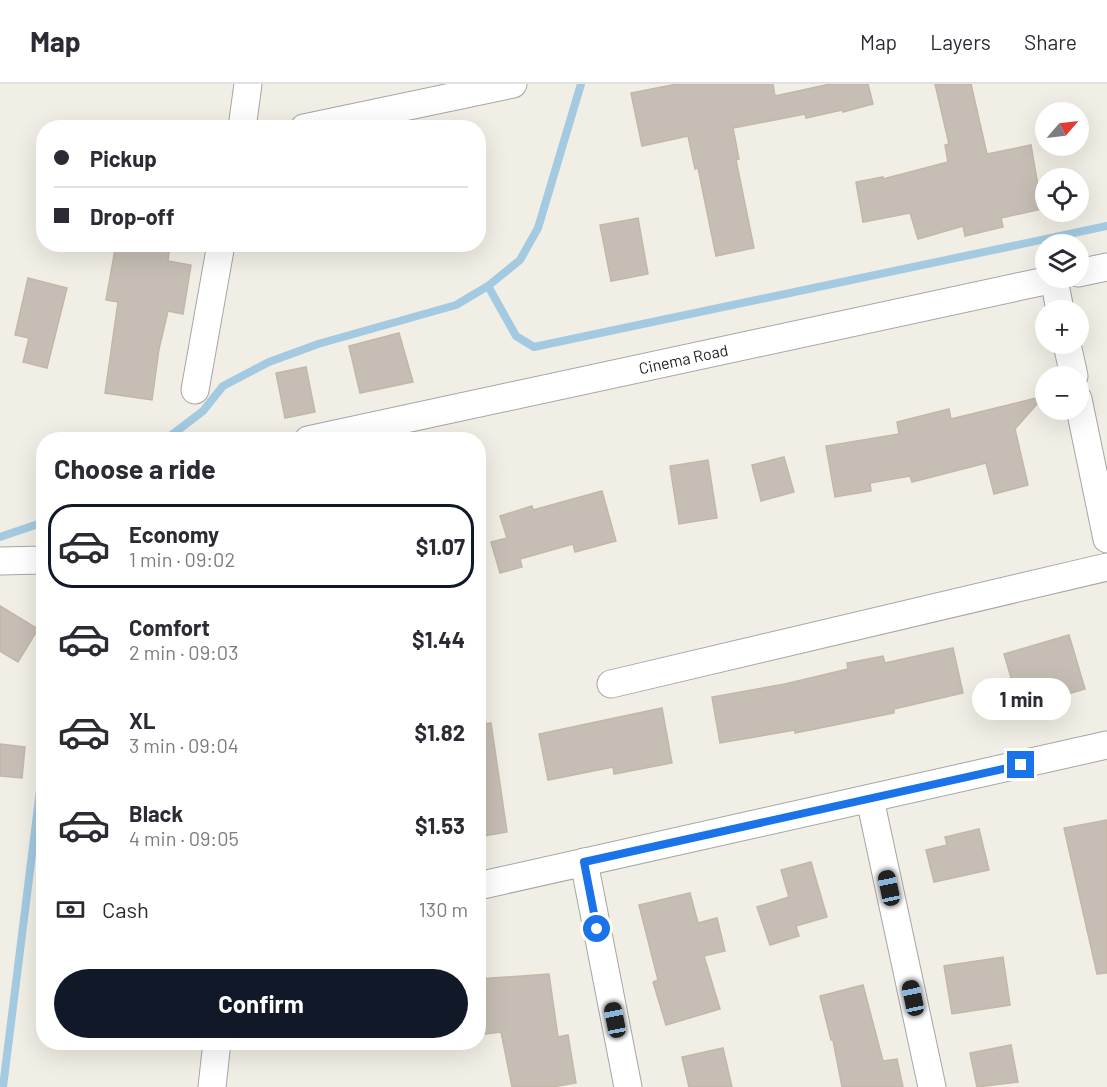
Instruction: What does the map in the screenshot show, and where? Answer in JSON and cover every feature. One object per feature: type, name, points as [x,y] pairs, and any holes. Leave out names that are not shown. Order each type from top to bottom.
[{"type":"street","points":[[243,120],[248,84]]},
{"type":"street","points":[[342,120],[513,84]]},
{"type":"street","points":[[195,390],[220,252]]},
{"type":"street","name":"Cinema Road","points":[[1089,271],[1107,267]]},
{"type":"street","name":"Cinema Road","points":[[345,432],[1035,282]]},
{"type":"street","points":[[1082,420],[1107,539]]},
{"type":"street","points":[[0,561],[36,560]]},
{"type":"street","points":[[610,684],[1107,567]]},
{"type":"street","points":[[486,884],[1107,745]]},
{"type":"street","points":[[870,799],[932,1087]]},
{"type":"street","points":[[584,862],[628,1087]]},
{"type":"street","points":[[212,1087],[216,1050]]},
{"type":"building","points":[[677,84],[773,84],[775,96],[830,84],[868,84],[873,104],[843,112],[842,110],[806,118],[805,114],[733,128],[739,159],[736,160],[754,248],[716,256],[698,168],[695,169],[688,136],[642,146],[631,93]]},
{"type":"building","points":[[935,84],[971,84],[987,154],[1031,145],[1035,168],[1035,211],[1001,218],[1003,227],[965,236],[963,226],[918,239],[910,213],[863,222],[856,182],[883,177],[883,179],[948,162],[945,145],[949,144]]},
{"type":"building","points":[[638,218],[648,274],[611,281],[600,225]]},
{"type":"building","points":[[115,252],[169,252],[168,261],[191,265],[183,314],[168,311],[159,349],[152,400],[105,393],[118,302],[106,300]]},
{"type":"building","points":[[28,278],[67,288],[47,368],[23,362],[29,338],[15,335]]},
{"type":"building","points":[[399,333],[413,382],[360,393],[349,346]]},
{"type":"building","points":[[306,367],[315,412],[285,418],[276,373]]},
{"type":"building","points":[[1035,398],[1035,406],[1015,429],[1028,485],[994,494],[986,463],[912,482],[910,476],[870,483],[871,491],[835,497],[826,446],[899,434],[897,422],[949,409],[951,419]]},
{"type":"building","points":[[784,457],[794,492],[761,501],[752,465]]},
{"type":"building","points":[[708,460],[717,518],[679,524],[670,466]]},
{"type":"building","points":[[602,491],[616,541],[575,552],[573,544],[520,559],[522,567],[500,573],[491,542],[507,538],[500,516],[532,506],[533,510]]},
{"type":"building","points":[[0,606],[36,628],[36,632],[18,662],[0,651]]},
{"type":"building","points":[[1069,635],[1085,689],[1020,708],[1004,654]]},
{"type":"building","points":[[953,648],[963,693],[894,709],[894,713],[795,733],[795,730],[720,743],[712,697],[785,684],[848,669],[847,663],[883,656],[885,663]]},
{"type":"building","points":[[662,708],[672,763],[614,774],[613,767],[548,780],[539,734]]},
{"type":"building","points":[[486,723],[491,723],[507,832],[486,836]]},
{"type":"building","points":[[0,744],[25,747],[22,778],[0,776]]},
{"type":"building","points":[[1107,820],[1107,973],[1097,974],[1064,828]]},
{"type":"building","points":[[979,829],[989,870],[934,882],[926,850],[947,845],[945,837]]},
{"type":"building","points":[[811,862],[827,917],[796,926],[799,936],[770,945],[757,907],[789,897],[781,870]]},
{"type":"building","points":[[690,893],[698,923],[717,918],[725,951],[704,956],[720,1009],[666,1025],[653,982],[658,980],[639,905]]},
{"type":"building","points":[[1003,957],[1010,1005],[952,1014],[944,966]]},
{"type":"building","points":[[549,974],[558,1037],[568,1035],[576,1083],[552,1087],[512,1087],[501,1032],[486,1034],[486,978]]},
{"type":"building","points":[[863,985],[883,1061],[897,1059],[903,1087],[842,1087],[833,1040],[831,1040],[820,996]]},
{"type":"building","points":[[1011,1045],[1018,1082],[977,1087],[970,1053]]},
{"type":"building","points":[[723,1048],[732,1087],[689,1087],[682,1057]]},
{"type":"waterway","points":[[175,432],[203,411],[223,386],[269,362],[318,344],[456,305],[488,286],[520,260],[538,228],[581,84]]},
{"type":"waterway","points":[[488,286],[516,336],[534,347],[1107,226]]},
{"type":"waterway","points":[[0,537],[36,525]]},
{"type":"waterway","points":[[3,1087],[36,822]]},
{"type":"route","points":[[597,929],[584,862],[1021,765]]}]
